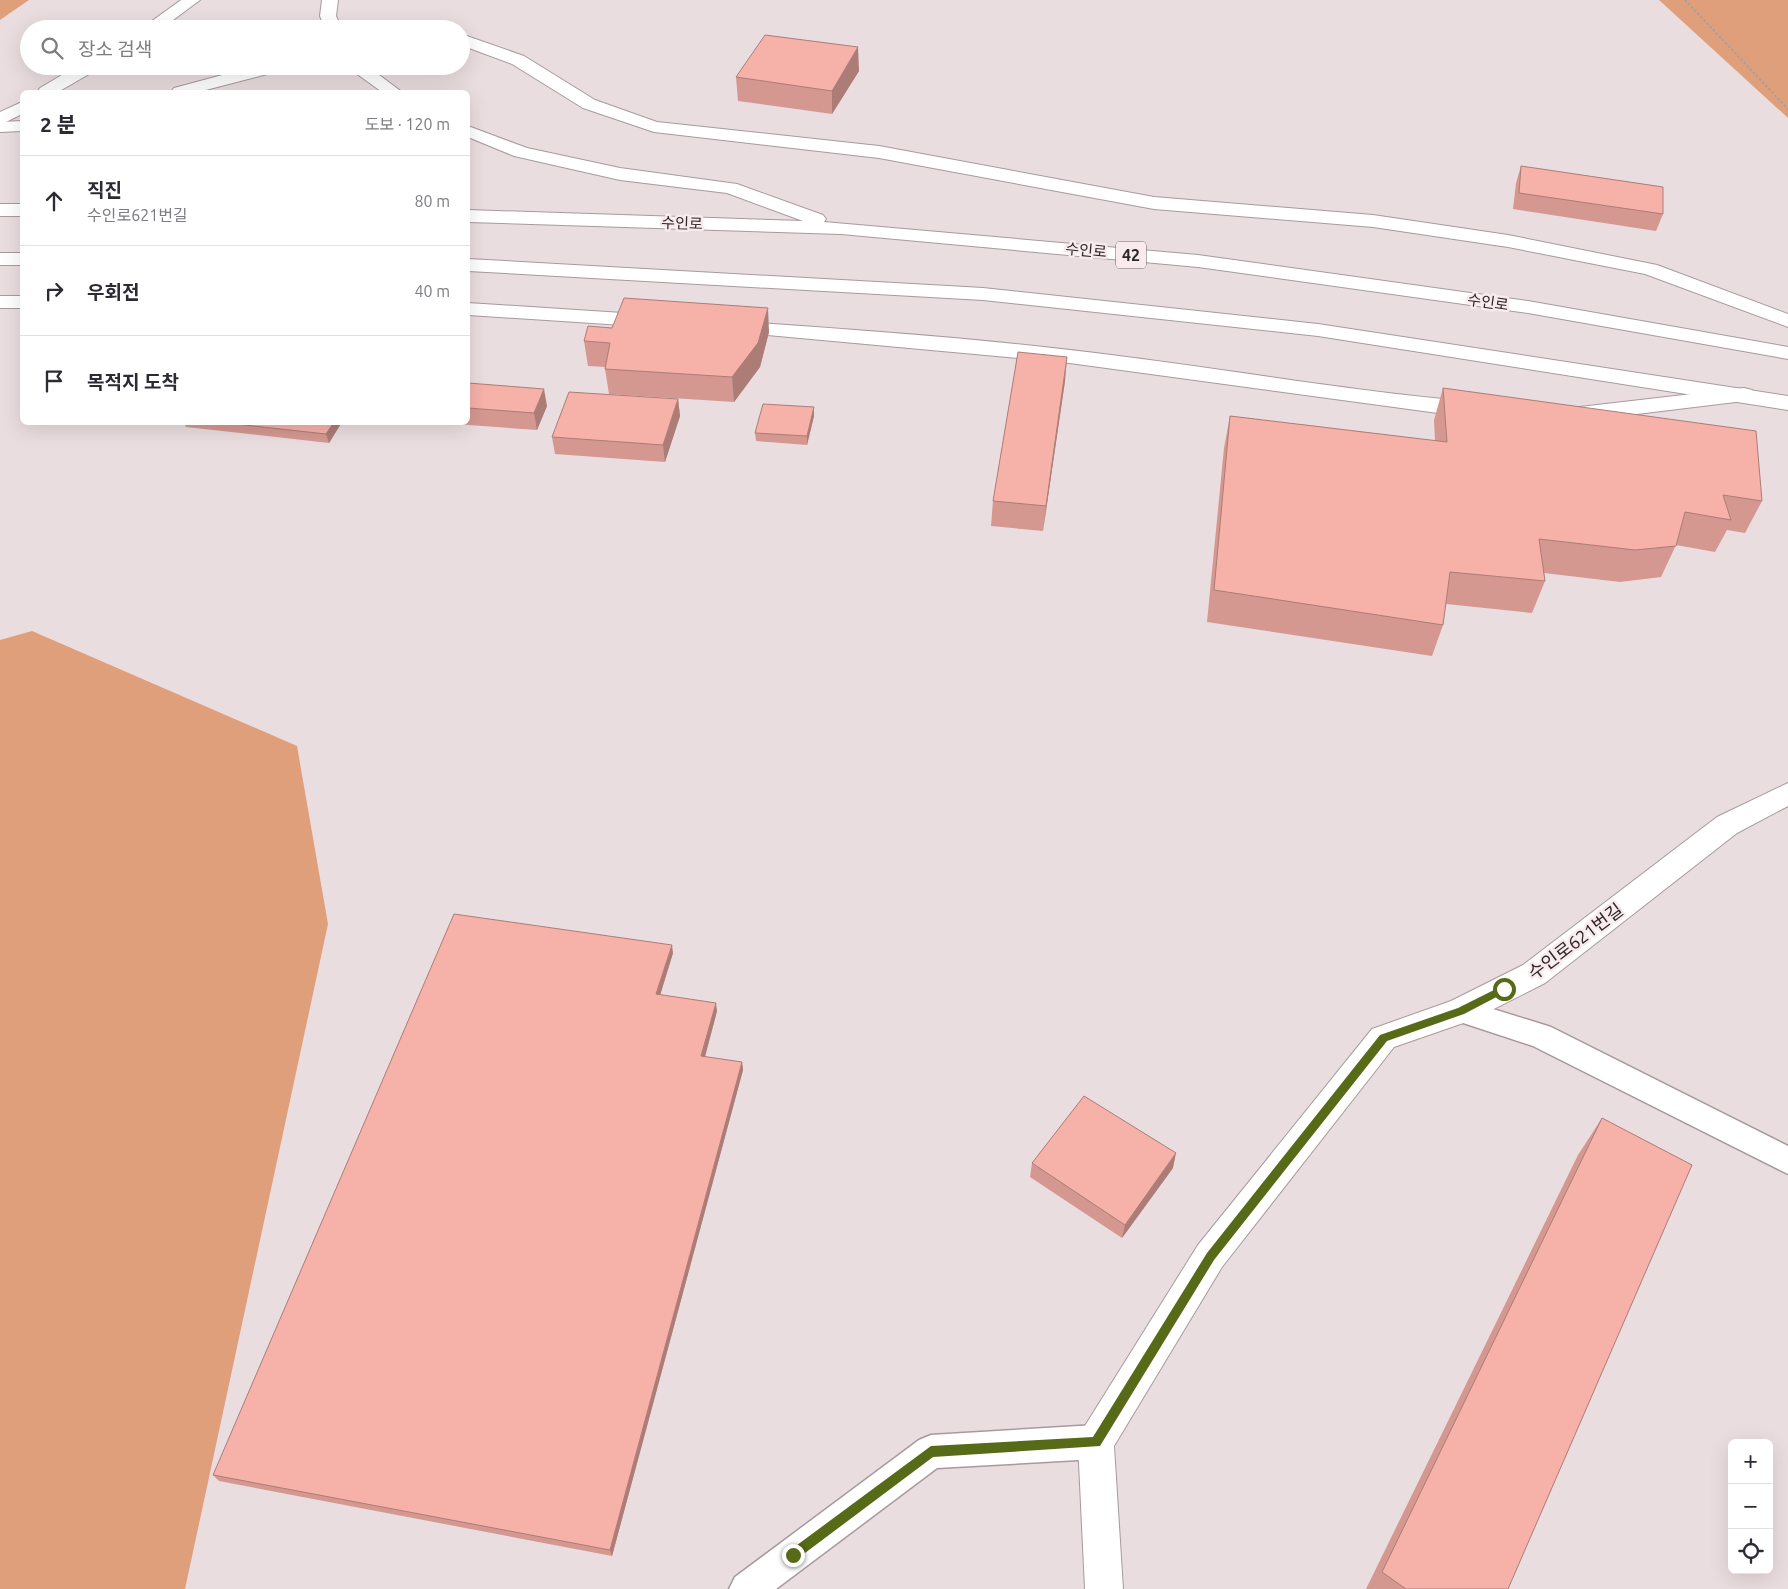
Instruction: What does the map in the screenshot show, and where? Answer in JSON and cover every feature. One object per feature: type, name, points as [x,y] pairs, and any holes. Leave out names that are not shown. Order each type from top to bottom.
[{"type":"main road","points":[[162,20],[192,0]]},
{"type":"main road","points":[[470,42],[518,60],[589,104],[654,128],[880,152],[1154,203],[1373,221],[1508,241],[1650,269],[1788,321]]},
{"type":"main road","points":[[49,90],[75,75]]},
{"type":"main road","points":[[187,90],[243,75]]},
{"type":"main road","points":[[368,75],[390,90]]},
{"type":"main road","points":[[0,120],[20,108]]},
{"type":"main road","points":[[0,127],[20,126]]},
{"type":"main road","points":[[470,132],[521,152],[611,172],[730,188],[841,228]]},
{"type":"main road","points":[[0,210],[20,210]]},
{"type":"main road","name":"수인로","points":[[470,216],[841,228],[1198,261],[1528,307],[1788,353]]},
{"type":"main road","points":[[0,259],[20,259]]},
{"type":"main road","points":[[470,265],[983,294],[1318,330],[1744,395],[1788,404]]},
{"type":"main road","points":[[0,302],[20,302]]},
{"type":"main road","points":[[1528,307],[1788,335]]},
{"type":"main road","points":[[470,309],[673,323]]},
{"type":"main road","points":[[712,325],[889,337],[1170,368],[1428,406],[1494,410]]},
{"type":"main road","points":[[1551,414],[1570,415],[1744,395]]},
{"type":"main road","name":"수인로621번길","points":[[1096,1442],[1210,1256],[1383,1038],[1461,1011],[1534,974],[1728,824],[1788,794]]},
{"type":"main road","points":[[1096,1442],[1104,1589]]},
{"type":"lane","points":[[1461,1011],[1541,1036],[1788,1161]]},
{"type":"lane","points":[[747,1589],[931,1452],[1096,1442]]},
{"type":"path","points":[[1685,0],[1788,109]]},
{"type":"shaded area","points":[[0,0],[29,0],[0,20]]},
{"type":"shaded area","points":[[1659,0],[1788,0],[1788,118]]},
{"type":"shaded area","points":[[32,631],[297,746],[328,924],[185,1589],[0,1589],[0,640]]},
{"type":"building","points":[[765,35],[858,47],[832,91],[736,77]]},
{"type":"building","points":[[1521,166],[1663,187],[1663,214],[1519,193]]},
{"type":"building","points":[[624,298],[768,308],[758,343],[732,377],[605,369],[610,343],[584,341],[588,326],[612,328]]},
{"type":"building","points":[[1018,352],[1067,357],[1046,506],[993,501]]},
{"type":"building","points":[[470,383],[544,389],[534,413],[470,408]]},
{"type":"building","points":[[1443,388],[1756,431],[1762,501],[1723,495],[1731,520],[1685,512],[1676,546],[1635,550],[1539,539],[1545,581],[1450,572],[1443,625],[1214,590],[1230,416],[1447,442]]},
{"type":"building","points":[[569,392],[678,399],[663,445],[552,437]]},
{"type":"building","points":[[763,404],[814,407],[807,436],[755,433]]},
{"type":"building","points":[[244,425],[332,425],[326,434]]},
{"type":"building","points":[[454,914],[672,945],[656,994],[716,1003],[701,1056],[742,1062],[610,1550],[213,1475]]},
{"type":"building","points":[[1084,1096],[1176,1153],[1125,1225],[1032,1163]]},
{"type":"building","points":[[1602,1118],[1692,1165],[1508,1589],[1406,1589],[1382,1572]]},
{"type":"route","points":[[793,1555],[931,1452],[1096,1442],[1210,1256],[1383,1038],[1461,1011],[1504,989]]}]
